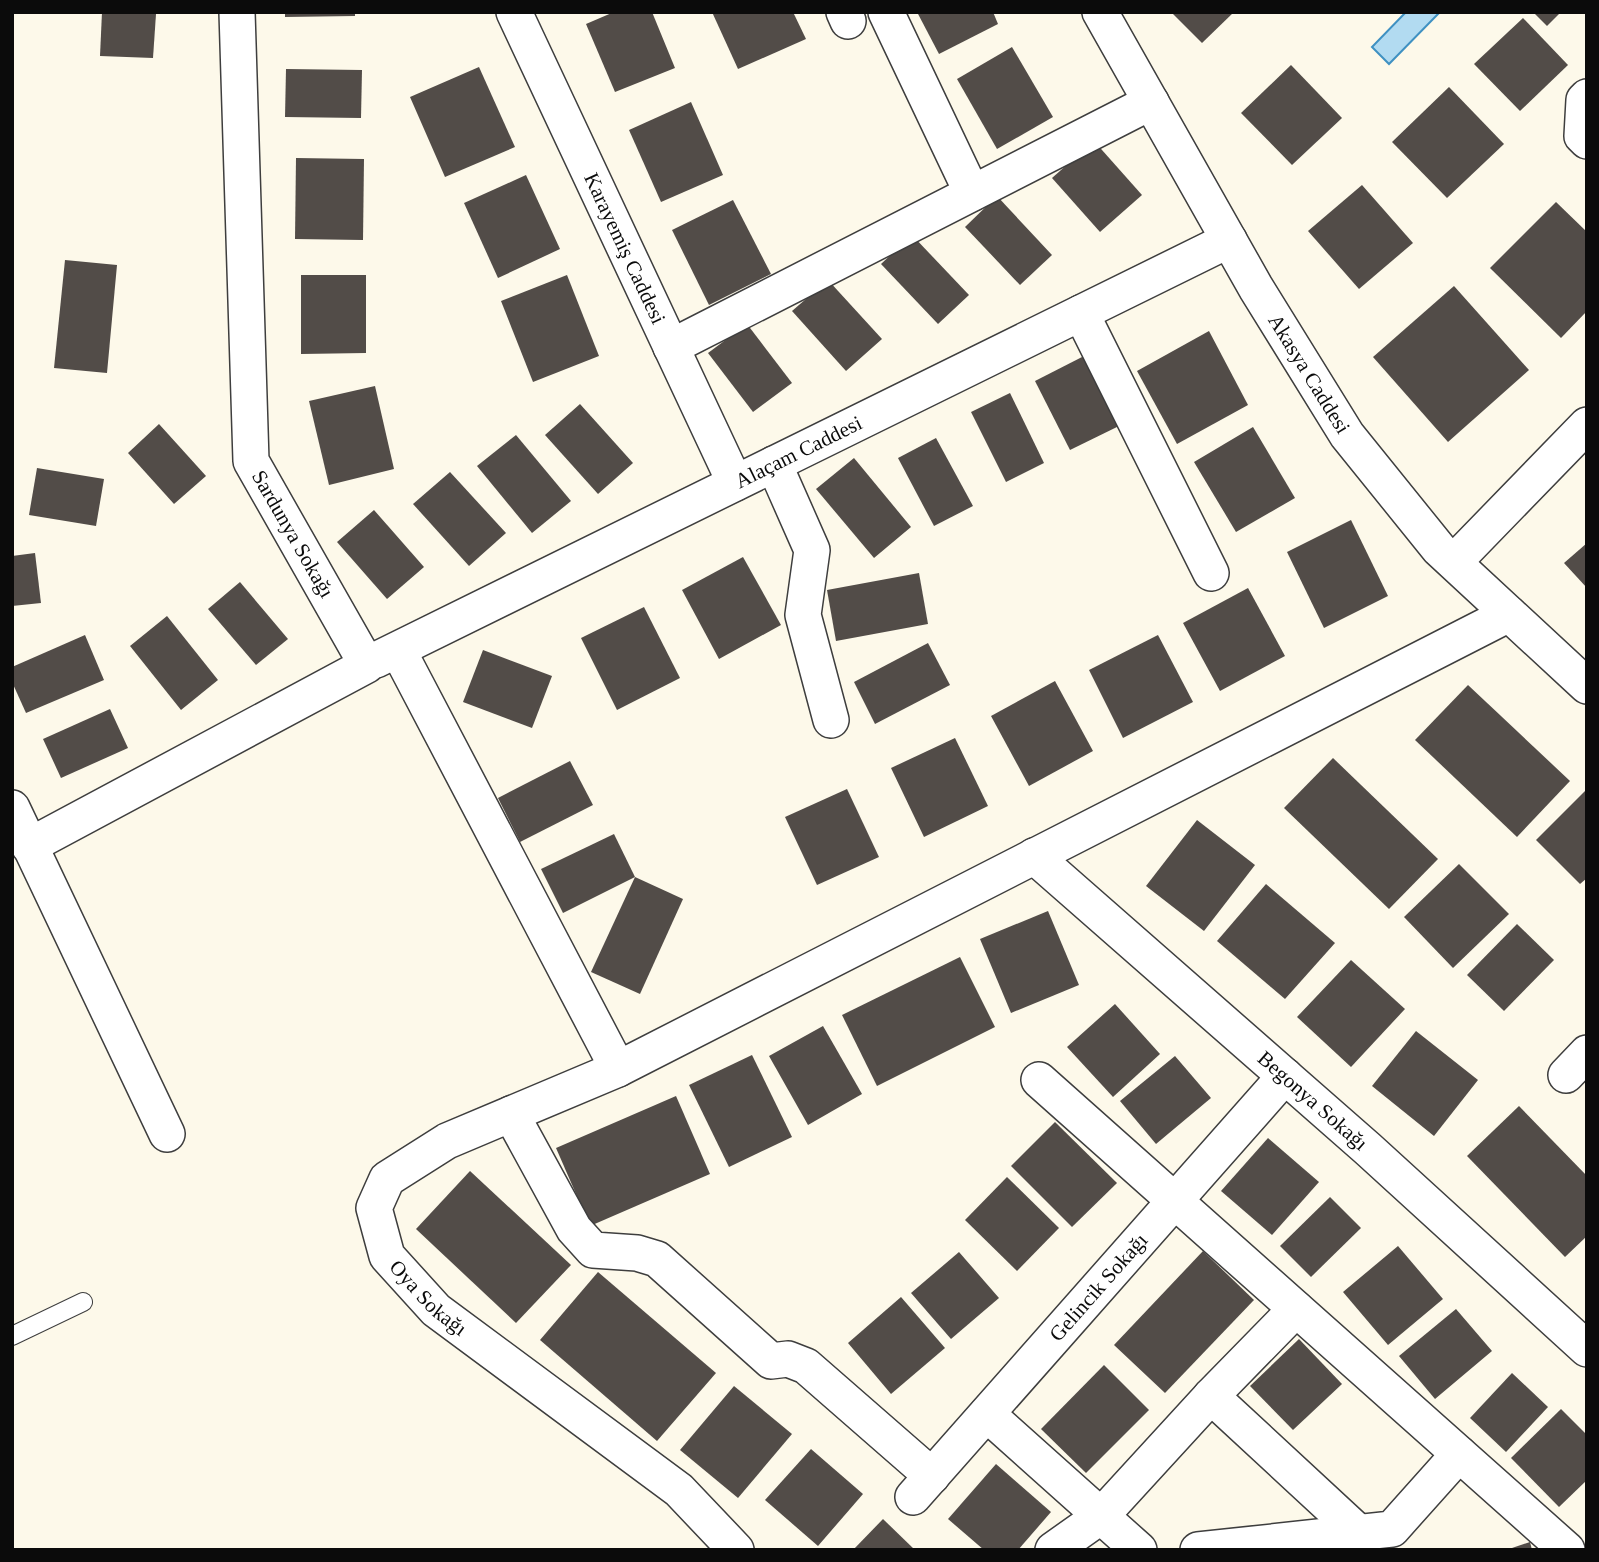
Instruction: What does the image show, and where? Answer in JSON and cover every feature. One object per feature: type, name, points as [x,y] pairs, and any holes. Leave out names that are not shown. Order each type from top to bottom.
[{"type":"street","name":"Sardunya Sokağı","points":[[237,12],[251,461],[382,657],[618,1069]]},
{"type":"street","points":[[886,12],[972,193]]},
{"type":"street","name":"Akasya Caddesi","points":[[1100,12],[1256,288],[1347,435],[1439,549],[1587,686]]},
{"type":"street","name":"Karayemiş Caddesi","points":[[522,15],[735,484]]},
{"type":"street","points":[[1587,97],[1584,100],[1582,136],[1587,141]]},
{"type":"street","points":[[671,346],[1151,103]]},
{"type":"street","name":"Alaçam Caddesi","points":[[382,657],[1229,240]]},
{"type":"street","points":[[1081,313],[1211,573]]},
{"type":"street","points":[[1454,562],[1587,425]]},
{"type":"street","points":[[774,464],[812,551],[803,615],[831,720]]},
{"type":"street","name":"Oya Sokağı","points":[[736,1550],[679,1490],[436,1310],[387,1256],[374,1208],[387,1179],[447,1141],[618,1069],[1509,614]]},
{"type":"street","points":[[29,846],[382,657]]},
{"type":"street","points":[[12,808],[167,1134]]},
{"type":"street","name":"Begonya Sokağı","points":[[1034,856],[1368,1149],[1587,1349]]},
{"type":"street","name":"Gelincik Sokağı","points":[[512,1114],[574,1228],[593,1250],[637,1252],[657,1259],[771,1361],[789,1359],[806,1366],[923,1486],[1285,1076]]},
{"type":"street","points":[[1039,1080],[1567,1550]]},
{"type":"street","points":[[1053,1550],[1101,1516],[1211,1396],[1296,1309]]},
{"type":"street","points":[[1211,1396],[1359,1533]]},
{"type":"street","points":[[987,1414],[1139,1550]]},
{"type":"street","points":[[1198,1550],[1392,1529],[1459,1454]]},
{"type":"lane","points":[[12,1336],[83,1302]]},
{"type":"water","points":[[1406,12],[1440,12],[1389,64],[1372,47]]},
{"type":"building","points":[[102,12],[156,14],[153,58],[100,56]]},
{"type":"building","points":[[285,12],[355,12],[355,16],[285,17]]},
{"type":"building","points":[[614,12],[652,12],[675,68],[615,92],[586,24]]},
{"type":"building","points":[[712,12],[793,12],[806,39],[738,69]]},
{"type":"building","points":[[917,12],[993,12],[998,24],[939,54]]},
{"type":"building","points":[[1171,12],[1234,12],[1202,43]]},
{"type":"building","points":[[1533,12],[1561,12],[1547,26]]},
{"type":"building","points":[[1523,18],[1568,65],[1520,111],[1474,64]]},
{"type":"building","points":[[1012,47],[1053,117],[997,149],[957,79]]},
{"type":"building","points":[[1291,65],[1342,118],[1292,165],[1241,113]]},
{"type":"building","points":[[479,67],[515,147],[445,177],[410,97]]},
{"type":"building","points":[[286,69],[362,70],[361,118],[285,117]]},
{"type":"building","points":[[1449,87],[1504,144],[1447,198],[1392,142]]},
{"type":"building","points":[[691,102],[723,175],[661,202],[629,130]]},
{"type":"building","points":[[1094,141],[1142,195],[1100,232],[1052,178]]},
{"type":"building","points":[[296,158],[364,159],[363,240],[295,239]]},
{"type":"building","points":[[526,175],[560,249],[498,278],[464,203]]},
{"type":"building","points":[[1362,185],[1413,243],[1359,289],[1308,231]]},
{"type":"building","points":[[997,196],[1052,255],[1020,285],[965,227]]},
{"type":"building","points":[[733,200],[771,274],[709,305],[672,230]]},
{"type":"building","points":[[1556,202],[1587,232],[1587,311],[1561,338],[1490,268]]},
{"type":"building","points":[[912,235],[969,295],[938,324],[881,264]]},
{"type":"building","points":[[65,260],[117,265],[107,373],[54,368]]},
{"type":"building","points":[[301,275],[366,275],[366,353],[301,354]]},
{"type":"building","points":[[567,275],[599,356],[533,382],[501,301]]},
{"type":"building","points":[[828,280],[882,339],[846,371],[792,311]]},
{"type":"building","points":[[1454,286],[1529,370],[1448,442],[1373,357]]},
{"type":"building","points":[[747,324],[792,383],[753,412],[708,353]]},
{"type":"building","points":[[1209,331],[1248,405],[1177,444],[1137,371]]},
{"type":"building","points":[[1084,356],[1119,426],[1070,450],[1035,381]]},
{"type":"building","points":[[375,386],[394,469],[329,485],[309,401]]},
{"type":"building","points":[[1010,393],[1044,463],[1006,482],[971,412]]},
{"type":"building","points":[[580,404],[633,463],[598,494],[545,435]]},
{"type":"building","points":[[159,424],[206,476],[174,504],[128,453]]},
{"type":"building","points":[[1253,427],[1295,498],[1236,532],[1194,462]]},
{"type":"building","points":[[516,435],[571,501],[532,533],[477,466]]},
{"type":"building","points":[[936,438],[973,506],[934,526],[898,458]]},
{"type":"building","points":[[854,458],[911,527],[874,558],[816,489]]},
{"type":"building","points":[[37,468],[104,479],[96,526],[29,515]]},
{"type":"building","points":[[450,472],[506,533],[469,566],[413,504]]},
{"type":"building","points":[[374,510],[424,567],[387,599],[337,542]]},
{"type":"building","points":[[1351,520],[1388,596],[1324,628],[1287,552]]},
{"type":"building","points":[[1587,543],[1587,588],[1564,563]]},
{"type":"building","points":[[35,553],[41,603],[12,606],[12,556]]},
{"type":"building","points":[[743,557],[781,625],[719,659],[682,590]]},
{"type":"building","points":[[919,573],[928,624],[836,641],[827,590]]},
{"type":"building","points":[[240,582],[288,639],[256,665],[208,609]]},
{"type":"building","points":[[1248,588],[1285,656],[1220,691],[1183,623]]},
{"type":"building","points":[[644,607],[680,678],[617,710],[581,638]]},
{"type":"building","points":[[167,616],[218,680],[181,710],[130,646]]},
{"type":"building","points":[[85,635],[104,680],[26,713],[12,682],[12,667]]},
{"type":"building","points":[[1158,635],[1193,702],[1123,738],[1089,670]]},
{"type":"building","points":[[928,643],[950,685],[875,724],[854,682]]},
{"type":"building","points":[[483,650],[552,676],[532,728],[463,702]]},
{"type":"building","points":[[1055,681],[1093,751],[1029,786],[991,716]]},
{"type":"building","points":[[1468,685],[1570,781],[1517,837],[1415,740]]},
{"type":"building","points":[[110,709],[128,748],[61,778],[43,739]]},
{"type":"building","points":[[955,738],[988,806],[924,837],[891,768]]},
{"type":"building","points":[[1333,758],[1438,859],[1389,909],[1284,808]]},
{"type":"building","points":[[570,761],[593,805],[520,842],[498,798]]},
{"type":"building","points":[[847,789],[879,857],[817,885],[785,817]]},
{"type":"building","points":[[1587,789],[1587,878],[1580,884],[1536,840]]},
{"type":"building","points":[[1197,820],[1255,865],[1204,931],[1146,886]]},
{"type":"building","points":[[614,834],[635,877],[563,913],[541,869]]},
{"type":"building","points":[[1459,864],[1509,914],[1453,968],[1404,917]]},
{"type":"building","points":[[635,877],[683,899],[640,994],[591,972]]},
{"type":"building","points":[[1266,884],[1335,943],[1285,999],[1217,941]]},
{"type":"building","points":[[1048,911],[1079,985],[1011,1013],[980,939]]},
{"type":"building","points":[[1517,924],[1554,960],[1504,1011],[1467,975]]},
{"type":"building","points":[[960,957],[995,1027],[877,1086],[842,1015]]},
{"type":"building","points":[[1351,960],[1405,1009],[1351,1067],[1297,1017]]},
{"type":"building","points":[[1115,1004],[1160,1054],[1113,1097],[1067,1047]]},
{"type":"building","points":[[823,1026],[862,1094],[808,1125],[769,1056]]},
{"type":"building","points":[[1416,1031],[1478,1080],[1434,1136],[1372,1086]]},
{"type":"building","points":[[752,1055],[792,1137],[729,1167],[689,1085]]},
{"type":"building","points":[[1175,1056],[1211,1098],[1156,1144],[1120,1101]]},
{"type":"building","points":[[676,1096],[710,1174],[590,1226],[556,1148]]},
{"type":"building","points":[[1519,1106],[1587,1176],[1587,1236],[1565,1257],[1467,1156]]},
{"type":"building","points":[[1055,1122],[1117,1183],[1072,1227],[1011,1166]]},
{"type":"building","points":[[1268,1138],[1319,1182],[1272,1235],[1221,1191]]},
{"type":"building","points":[[470,1171],[571,1265],[516,1323],[416,1229]]},
{"type":"building","points":[[1007,1177],[1059,1228],[1017,1271],[965,1220]]},
{"type":"building","points":[[1330,1197],[1361,1228],[1311,1277],[1280,1246]]},
{"type":"building","points":[[1398,1246],[1443,1299],[1388,1345],[1343,1292]]},
{"type":"building","points":[[1203,1251],[1254,1300],[1165,1393],[1114,1345]]},
{"type":"building","points":[[959,1252],[999,1298],[951,1339],[911,1293]]},
{"type":"building","points":[[598,1272],[716,1373],[657,1441],[540,1340]]},
{"type":"building","points":[[901,1297],[945,1348],[891,1394],[848,1343]]},
{"type":"building","points":[[1456,1309],[1492,1351],[1435,1399],[1399,1356]]},
{"type":"building","points":[[1299,1339],[1342,1384],[1293,1430],[1250,1386]]},
{"type":"building","points":[[1104,1365],[1149,1410],[1086,1473],[1041,1429]]},
{"type":"building","points":[[1512,1373],[1548,1407],[1506,1452],[1470,1418]]},
{"type":"building","points":[[734,1386],[792,1434],[738,1498],[680,1450]]},
{"type":"building","points":[[1561,1409],[1587,1435],[1587,1480],[1559,1507],[1511,1458]]},
{"type":"building","points":[[811,1449],[863,1494],[818,1546],[765,1500]]},
{"type":"building","points":[[996,1464],[1051,1512],[1018,1550],[984,1550],[948,1519]]},
{"type":"building","points":[[883,1519],[915,1550],[853,1550]]},
{"type":"building","points":[[1530,1542],[1532,1550],[1509,1549]]}]
